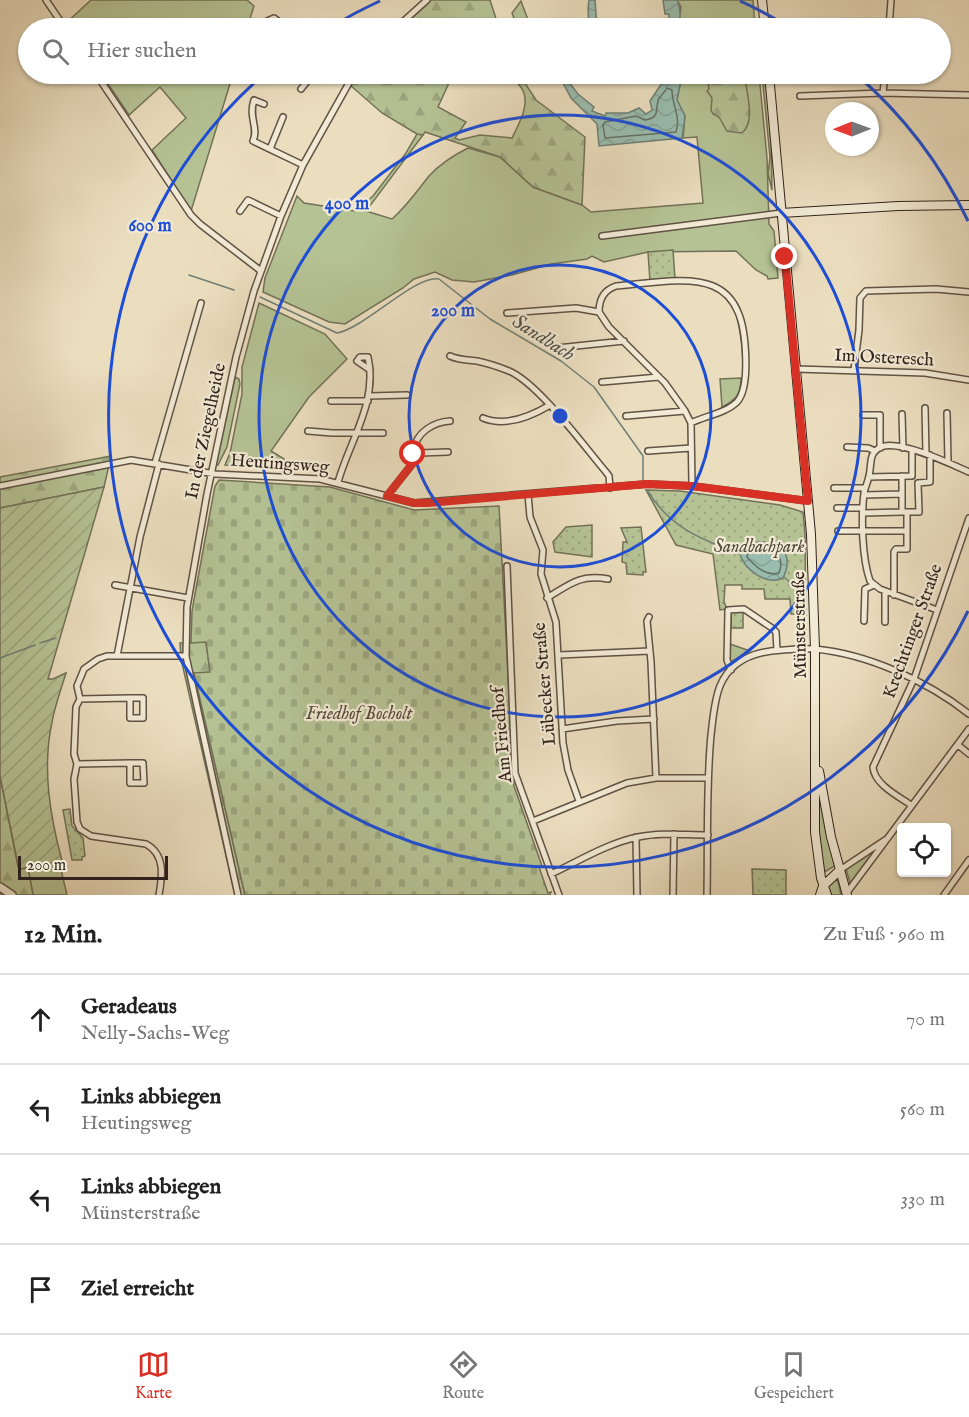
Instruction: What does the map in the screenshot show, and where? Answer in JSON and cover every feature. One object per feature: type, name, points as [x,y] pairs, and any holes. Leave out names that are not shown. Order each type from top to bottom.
[{"type":"main road","points":[[762,0],[764,18]]},
{"type":"main road","name":"Münsterstraße","points":[[770,84],[808,501],[815,649],[815,832],[817,859],[827,895]]},
{"type":"main road","points":[[781,213],[898,206],[969,205]]},
{"type":"main road","name":"Münsterstraße","points":[[815,745],[824,804],[846,895]]},
{"type":"main road","points":[[820,895],[823,886],[840,870]]},
{"type":"street","points":[[46,0],[58,18]]},
{"type":"street","points":[[407,18],[427,0]]},
{"type":"street","points":[[890,18],[891,0]]},
{"type":"street","points":[[103,84],[191,215],[261,271]]},
{"type":"street","points":[[301,89],[305,84]]},
{"type":"street","name":"In der Ziegelheide","points":[[238,895],[186,656],[188,598],[236,357],[264,261],[303,165],[348,84]]},
{"type":"street","points":[[883,93],[884,84]]},
{"type":"street","points":[[800,96],[883,93],[969,95]]},
{"type":"street","points":[[264,104],[254,100],[251,108],[256,134],[253,141],[303,165]]},
{"type":"street","points":[[270,149],[283,117]]},
{"type":"street","points":[[240,211],[248,200],[281,216]]},
{"type":"street","points":[[602,236],[781,213]]},
{"type":"street","points":[[599,312],[603,296],[616,286],[699,281],[716,288],[730,299],[738,313],[742,329],[745,371],[742,395],[729,408],[691,423]]},
{"type":"street","points":[[854,370],[860,298],[866,291],[969,292]]},
{"type":"street","points":[[117,656],[157,464],[201,303]]},
{"type":"street","points":[[507,313],[576,308],[599,312],[609,327],[659,377],[685,411],[691,423],[692,486]]},
{"type":"street","points":[[557,348],[624,341]]},
{"type":"street","points":[[450,356],[462,361],[477,362],[509,371],[528,384],[550,405],[606,472],[609,476],[610,488]]},
{"type":"street","name":"Im Osteresch","points":[[796,369],[925,373],[969,380]]},
{"type":"street","points":[[338,482],[364,417],[370,370]]},
{"type":"street","points":[[602,382],[659,377]]},
{"type":"street","points":[[331,401],[407,395]]},
{"type":"street","points":[[483,418],[492,422],[523,418],[534,415],[550,405]]},
{"type":"street","points":[[837,508],[919,512],[918,483],[930,482],[925,408]]},
{"type":"street","points":[[626,416],[685,411]]},
{"type":"street","points":[[947,413],[948,462]]},
{"type":"street","points":[[902,414],[903,448]]},
{"type":"street","points":[[863,415],[880,415],[878,449],[870,459],[869,477],[864,492],[863,511],[868,576],[874,585],[885,591],[937,610]]},
{"type":"street","points":[[387,496],[413,463],[416,453],[415,444],[419,437],[435,423],[450,421]]},
{"type":"street","points":[[308,431],[383,433]]},
{"type":"street","points":[[847,447],[903,448],[928,454],[969,472]]},
{"type":"street","points":[[648,451],[691,448]]},
{"type":"street","points":[[869,477],[912,476],[912,450]]},
{"type":"street","points":[[416,453],[448,452]]},
{"type":"street","name":"Heutingsweg","points":[[0,486],[124,460],[211,474],[321,479],[414,503],[647,484],[692,486],[808,501]]},
{"type":"street","points":[[894,595],[894,552],[896,549],[907,549],[902,476]]},
{"type":"street","points":[[834,488],[902,494]]},
{"type":"street","name":"Lübecker Straße","points":[[528,494],[530,517],[543,550],[541,574],[556,622],[565,758],[579,801]]},
{"type":"street","name":"Krechtinger Straße","points":[[911,805],[878,781],[873,767],[914,679],[969,519]]},
{"type":"street","points":[[838,531],[907,531]]},
{"type":"street","name":"Am Friedhof","points":[[507,566],[515,773],[559,895]]},
{"type":"street","points":[[547,598],[567,585],[587,577],[608,579]]},
{"type":"street","points":[[116,585],[188,598]]},
{"type":"street","points":[[864,621],[865,589],[874,585]]},
{"type":"street","points":[[885,591],[885,621]]},
{"type":"street","points":[[731,670],[727,660],[728,610],[744,609],[772,628],[776,632],[777,650]]},
{"type":"street","points":[[649,617],[647,621],[656,778]]},
{"type":"street","points":[[707,895],[708,778],[717,699],[720,686],[731,670],[751,654],[777,650],[815,649],[855,657],[914,679],[942,694],[969,714]]},
{"type":"street","points":[[559,655],[650,651]]},
{"type":"street","points":[[159,895],[161,866],[157,853],[152,847],[146,844],[91,836],[80,829],[77,822],[74,779],[77,764],[74,754],[76,708],[80,699],[77,686],[84,669],[98,659],[117,656],[186,656]]},
{"type":"street","points":[[80,699],[130,698],[143,698],[143,718],[130,718],[130,698]]},
{"type":"street","points":[[562,729],[617,721],[654,719]]},
{"type":"street","points":[[846,895],[969,729]]},
{"type":"street","points":[[958,745],[969,754]]},
{"type":"street","points":[[77,764],[130,763],[143,763],[144,783],[130,783],[130,763]]},
{"type":"street","points":[[533,821],[627,783],[656,778],[708,778]]},
{"type":"street","points":[[551,874],[636,837],[658,834],[708,836]]},
{"type":"street","points":[[673,895],[674,834]]},
{"type":"street","points":[[636,837],[637,895]]},
{"type":"street","points":[[840,870],[889,837]]},
{"type":"street","points":[[944,895],[969,860]]},
{"type":"street","points":[[0,887],[12,895]]},
{"type":"green space","points":[[91,0],[247,0],[254,6],[250,18],[71,18]]},
{"type":"green space","points":[[430,0],[490,0],[496,18],[411,18]]},
{"type":"green space","points":[[677,0],[753,0],[754,18],[679,18],[681,7]]},
{"type":"green space","points":[[521,1],[527,18],[514,18],[512,13]]},
{"type":"green space","points":[[108,84],[230,84],[191,211],[152,150],[186,118],[160,87],[129,115]]},
{"type":"green space","points":[[448,84],[438,107],[466,122],[455,138],[459,140],[480,135],[512,138],[521,119],[525,102],[524,94],[518,84],[526,84],[536,100],[585,137],[582,205],[533,187],[500,157],[425,132],[423,135],[417,134],[382,113],[350,85]]},
{"type":"green space","points":[[680,84],[760,84],[767,158],[769,224],[774,231],[778,278],[768,279],[736,251],[648,252],[604,262],[592,256],[587,259],[551,264],[512,275],[474,282],[452,280],[435,272],[414,279],[345,324],[329,322],[263,292],[265,278],[297,196],[304,203],[355,211],[373,196],[406,153],[417,134],[423,135],[366,211],[392,219],[433,172],[447,160],[468,148],[500,157],[533,187],[582,205],[591,212],[703,203],[697,137],[683,138],[685,116],[677,100]]},
{"type":"green space","points":[[708,84],[746,84],[750,113],[749,121],[742,133],[727,131],[719,117],[713,114],[712,98],[707,91]]},
{"type":"green space","points":[[763,84],[767,84],[772,190],[768,174],[770,157]]},
{"type":"green space","points":[[673,250],[675,279],[650,282],[648,252]]},
{"type":"green space","points":[[259,303],[325,334],[347,359],[309,397],[271,451],[284,459],[284,472],[273,466],[225,465],[230,453],[242,394],[242,367]]},
{"type":"green space","points":[[235,377],[239,379],[240,384],[227,447],[218,465],[216,464]]},
{"type":"green space","points":[[741,378],[737,396],[722,407],[720,379]]},
{"type":"green space","points":[[111,456],[104,487],[0,508],[0,477]]},
{"type":"green space","name":"Friedhof Bocholt","points":[[219,480],[330,487],[414,510],[499,506],[514,786],[542,866],[539,867],[548,893],[551,892],[550,895],[245,895],[194,673],[210,672],[206,642],[191,643],[192,611],[215,486]]},
{"type":"green space","points":[[104,487],[48,679],[66,673],[53,716],[48,757],[51,809],[62,861],[20,869],[0,776],[0,508]]},
{"type":"green space","name":"Sandbachpark","points":[[646,490],[680,491],[780,505],[803,512],[806,641],[804,644],[798,645],[798,614],[791,614],[790,599],[765,599],[764,589],[742,589],[742,585],[725,585],[724,602],[727,609],[720,610],[713,554],[676,545]]},
{"type":"green space","points":[[592,525],[592,557],[555,552],[553,542],[566,527]]},
{"type":"green space","points":[[641,527],[646,572],[643,572],[643,575],[627,574],[626,563],[622,562],[623,542],[627,542],[621,528]]},
{"type":"green space","points":[[731,612],[743,612],[743,628],[731,628]]},
{"type":"green space","points":[[206,642],[210,672],[194,674],[245,895],[235,895],[181,659],[180,643]]},
{"type":"green space","points":[[730,644],[750,651],[731,662],[729,661]]},
{"type":"green space","points":[[0,776],[18,867],[28,868],[33,895],[0,895]]},
{"type":"green space","points":[[819,785],[836,865],[823,873],[818,848]]},
{"type":"green space","points":[[70,809],[72,826],[83,838],[85,856],[82,860],[72,860],[63,810]]},
{"type":"green space","points":[[879,846],[851,886],[846,869]]},
{"type":"green space","points":[[59,861],[67,895],[33,895],[28,868]]},
{"type":"green space","points":[[752,869],[786,870],[786,895],[753,895]]},
{"type":"green space","points":[[833,880],[838,881],[841,895],[830,895],[827,888]]},
{"type":"water","points":[[589,0],[595,0],[596,18],[588,18]]},
{"type":"water","points":[[663,0],[677,0],[680,18],[669,18],[669,14],[665,14]]},
{"type":"water","points":[[564,84],[570,84],[578,94],[594,107],[592,111],[605,116],[606,113],[628,113],[639,108],[646,114],[652,110],[650,101],[661,84],[680,84],[677,100],[685,116],[682,138],[599,146],[597,124],[571,98]]},
{"type":"water","points":[[758,542],[774,544],[784,551],[787,563],[783,578],[769,580],[762,578],[745,564],[739,552]]},
{"type":"waterway","name":"Sandbach","points":[[189,275],[234,290]]},
{"type":"waterway","name":"Sandbach","points":[[260,297],[337,333],[362,322],[417,285],[439,279],[490,319],[561,361],[594,387],[643,456],[643,481]]},
{"type":"waterway","name":"Sandbach","points":[[647,490],[656,503],[676,523],[712,543],[740,554]]},
{"type":"waterway","name":"Sandbach","points":[[784,577],[792,585],[799,600],[803,642]]},
{"type":"waterway","points":[[40,643],[56,638]]},
{"type":"waterway","points":[[0,658],[35,645]]},
{"type":"route","points":[[413,454],[416,456],[413,463],[387,496],[414,503],[428,503],[647,484],[692,486],[746,495],[808,501],[785,257]]}]
